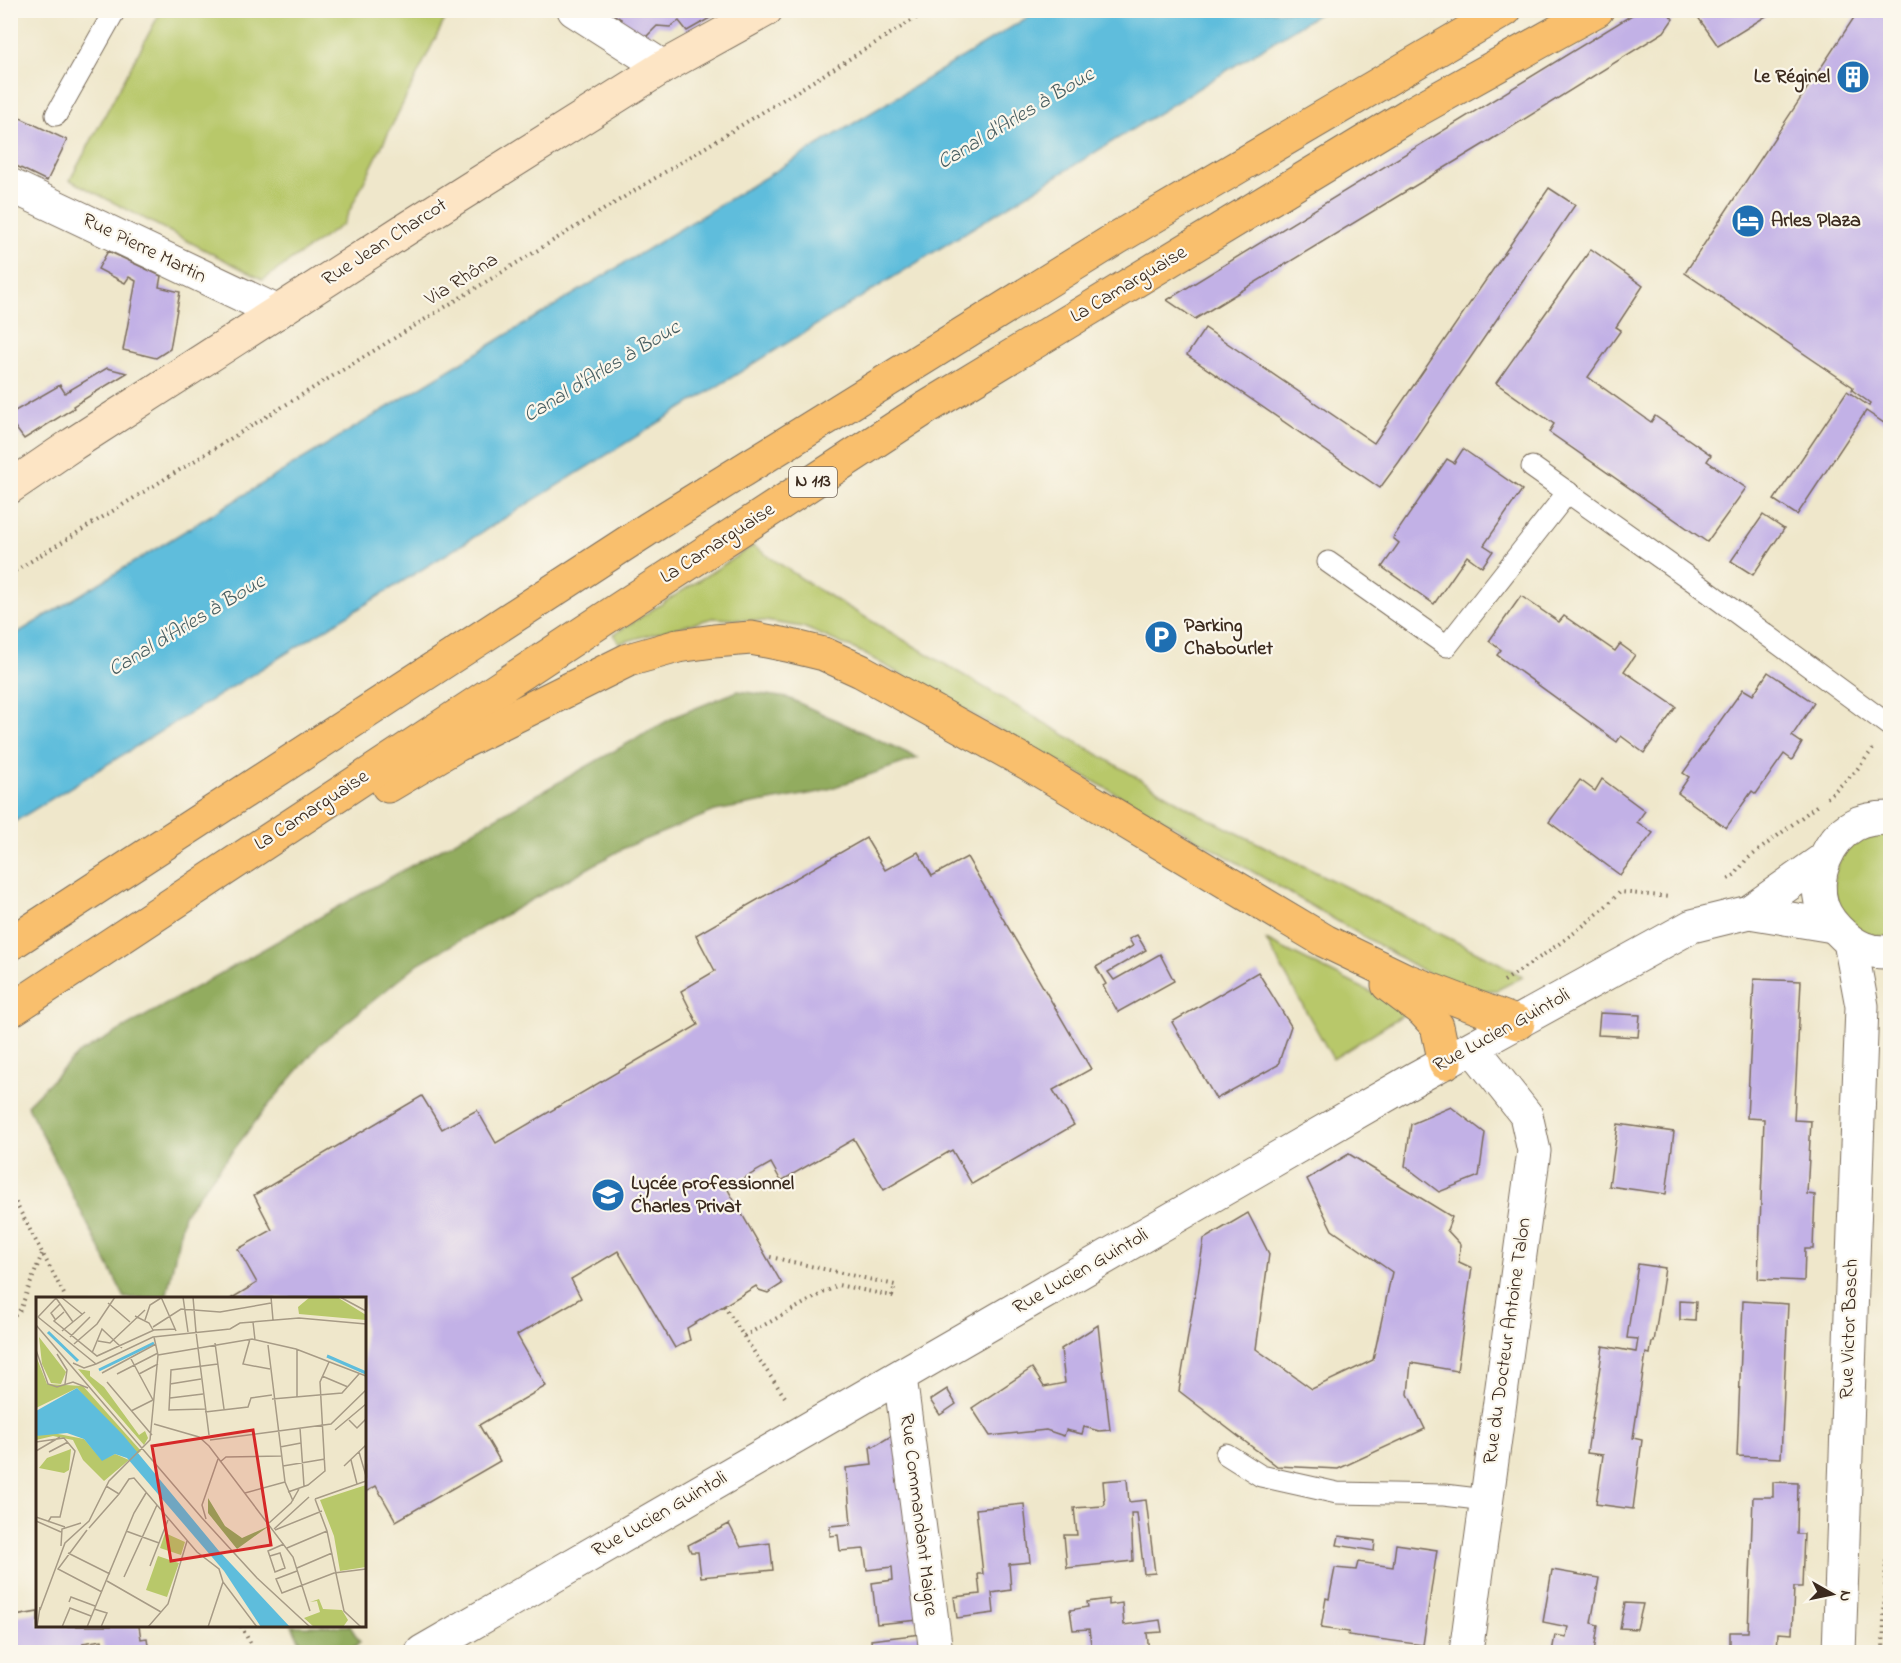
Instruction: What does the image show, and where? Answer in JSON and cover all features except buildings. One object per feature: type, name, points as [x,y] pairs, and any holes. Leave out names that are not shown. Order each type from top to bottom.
[{"type":"highway","name":"N 113","points":[[10,944],[648,529],[1117,238],[1505,10]]},
{"type":"highway","name":"La Camarguaise","points":[[10,1011],[926,408],[1412,113],[1597,10]]},
{"type":"highway","points":[[50,985],[457,746],[628,660],[678,646],[751,638],[824,654],[861,671],[1029,764],[1325,940],[1406,980],[1518,1023]]},
{"type":"highway","points":[[1325,940],[1423,1011],[1459,1055]]},
{"type":"street","points":[[574,10],[663,67]]},
{"type":"street","name":"Rue Jean Charcot","points":[[10,487],[409,227],[663,67],[766,10]]},
{"type":"street","name":"Rue Pierre Martin","points":[[10,185],[278,312]]},
{"type":"street","points":[[1824,860],[1836,840],[1854,825],[1885,813]]},
{"type":"street","name":"Rue Lucien Guintoli","points":[[422,1653],[1459,1055],[1692,926],[1749,912],[1824,860]]},
{"type":"street","name":"Rue Victor Basch","points":[[1824,860],[1819,882],[1822,905],[1842,934],[1862,1006],[1839,1653]]},
{"type":"street","name":"Rue Lucien Guintoli","points":[[1749,912],[1842,934],[1871,951],[1890,952]]},
{"type":"street","name":"Rue Victor Basch","points":[[1862,1006],[1890,959]]},
{"type":"street","name":"Rue du Docteur Antoine Talon","points":[[1459,1055],[1526,1115],[1534,1151],[1466,1653]]},
{"type":"street","name":"Rue Commandant Maigre","points":[[900,1377],[936,1653]]},
{"type":"lane","points":[[56,115],[115,10]]},
{"type":"lane","points":[[1532,467],[1696,583],[1889,725]]},
{"type":"lane","points":[[1328,562],[1447,646],[1568,492]]},
{"type":"lane","points":[[1226,1454],[1261,1476],[1337,1493],[1444,1495],[1486,1500]]},
{"type":"path","name":"Via Rhôna","points":[[10,574],[929,10]]},
{"type":"path","points":[[1727,879],[1735,875],[1746,860],[1840,788],[1856,772],[1889,725]]},
{"type":"path","points":[[1468,1005],[1557,946],[1600,913],[1620,892],[1680,897]]},
{"type":"path","points":[[10,1192],[65,1297]]},
{"type":"path","points":[[10,1319],[20,1310],[42,1253]]},
{"type":"path","points":[[744,1336],[838,1285],[892,1296],[895,1285],[766,1256]]},
{"type":"path","points":[[724,1306],[808,1430]]},
{"type":"path","points":[[1883,1653],[1890,1435]]},
{"type":"path","points":[[242,1627],[255,1653]]},
{"type":"green space","points":[[161,11],[449,11],[343,224],[263,280],[70,180]]},
{"type":"green space","points":[[753,546],[819,590],[1199,814],[1523,977],[1497,990],[1473,991],[1450,986],[1180,829],[861,652],[803,627],[765,621],[713,618],[619,643],[614,634]]},
{"type":"green space","points":[[738,691],[788,698],[918,758],[820,792],[715,811],[624,848],[419,963],[319,1045],[262,1113],[184,1214],[166,1297],[124,1297],[27,1105],[78,1054],[676,716]]},
{"type":"green space","points":[[1890,833],[1890,938],[1863,933],[1846,917],[1836,899],[1834,878],[1841,858],[1855,843],[1877,834]]},
{"type":"green space","points":[[1266,940],[1409,1011],[1333,1059]]},
{"type":"green space","points":[[293,1627],[351,1627],[360,1642],[349,1652],[306,1652]]},
{"type":"water","name":"Canal d'Arles à Bouc","points":[[1038,11],[1323,11],[11,824],[11,637]]},
{"type":"place","name":"Le Réginel","points":[[1853,77]]},
{"type":"place","name":"Arles Plaza","points":[[1748,221]]},
{"type":"place","name":"Parking Chabourlet","points":[[1161,637]]},
{"type":"place","name":"Lycée professionnel Charles Privat","points":[[608,1195]]}]
